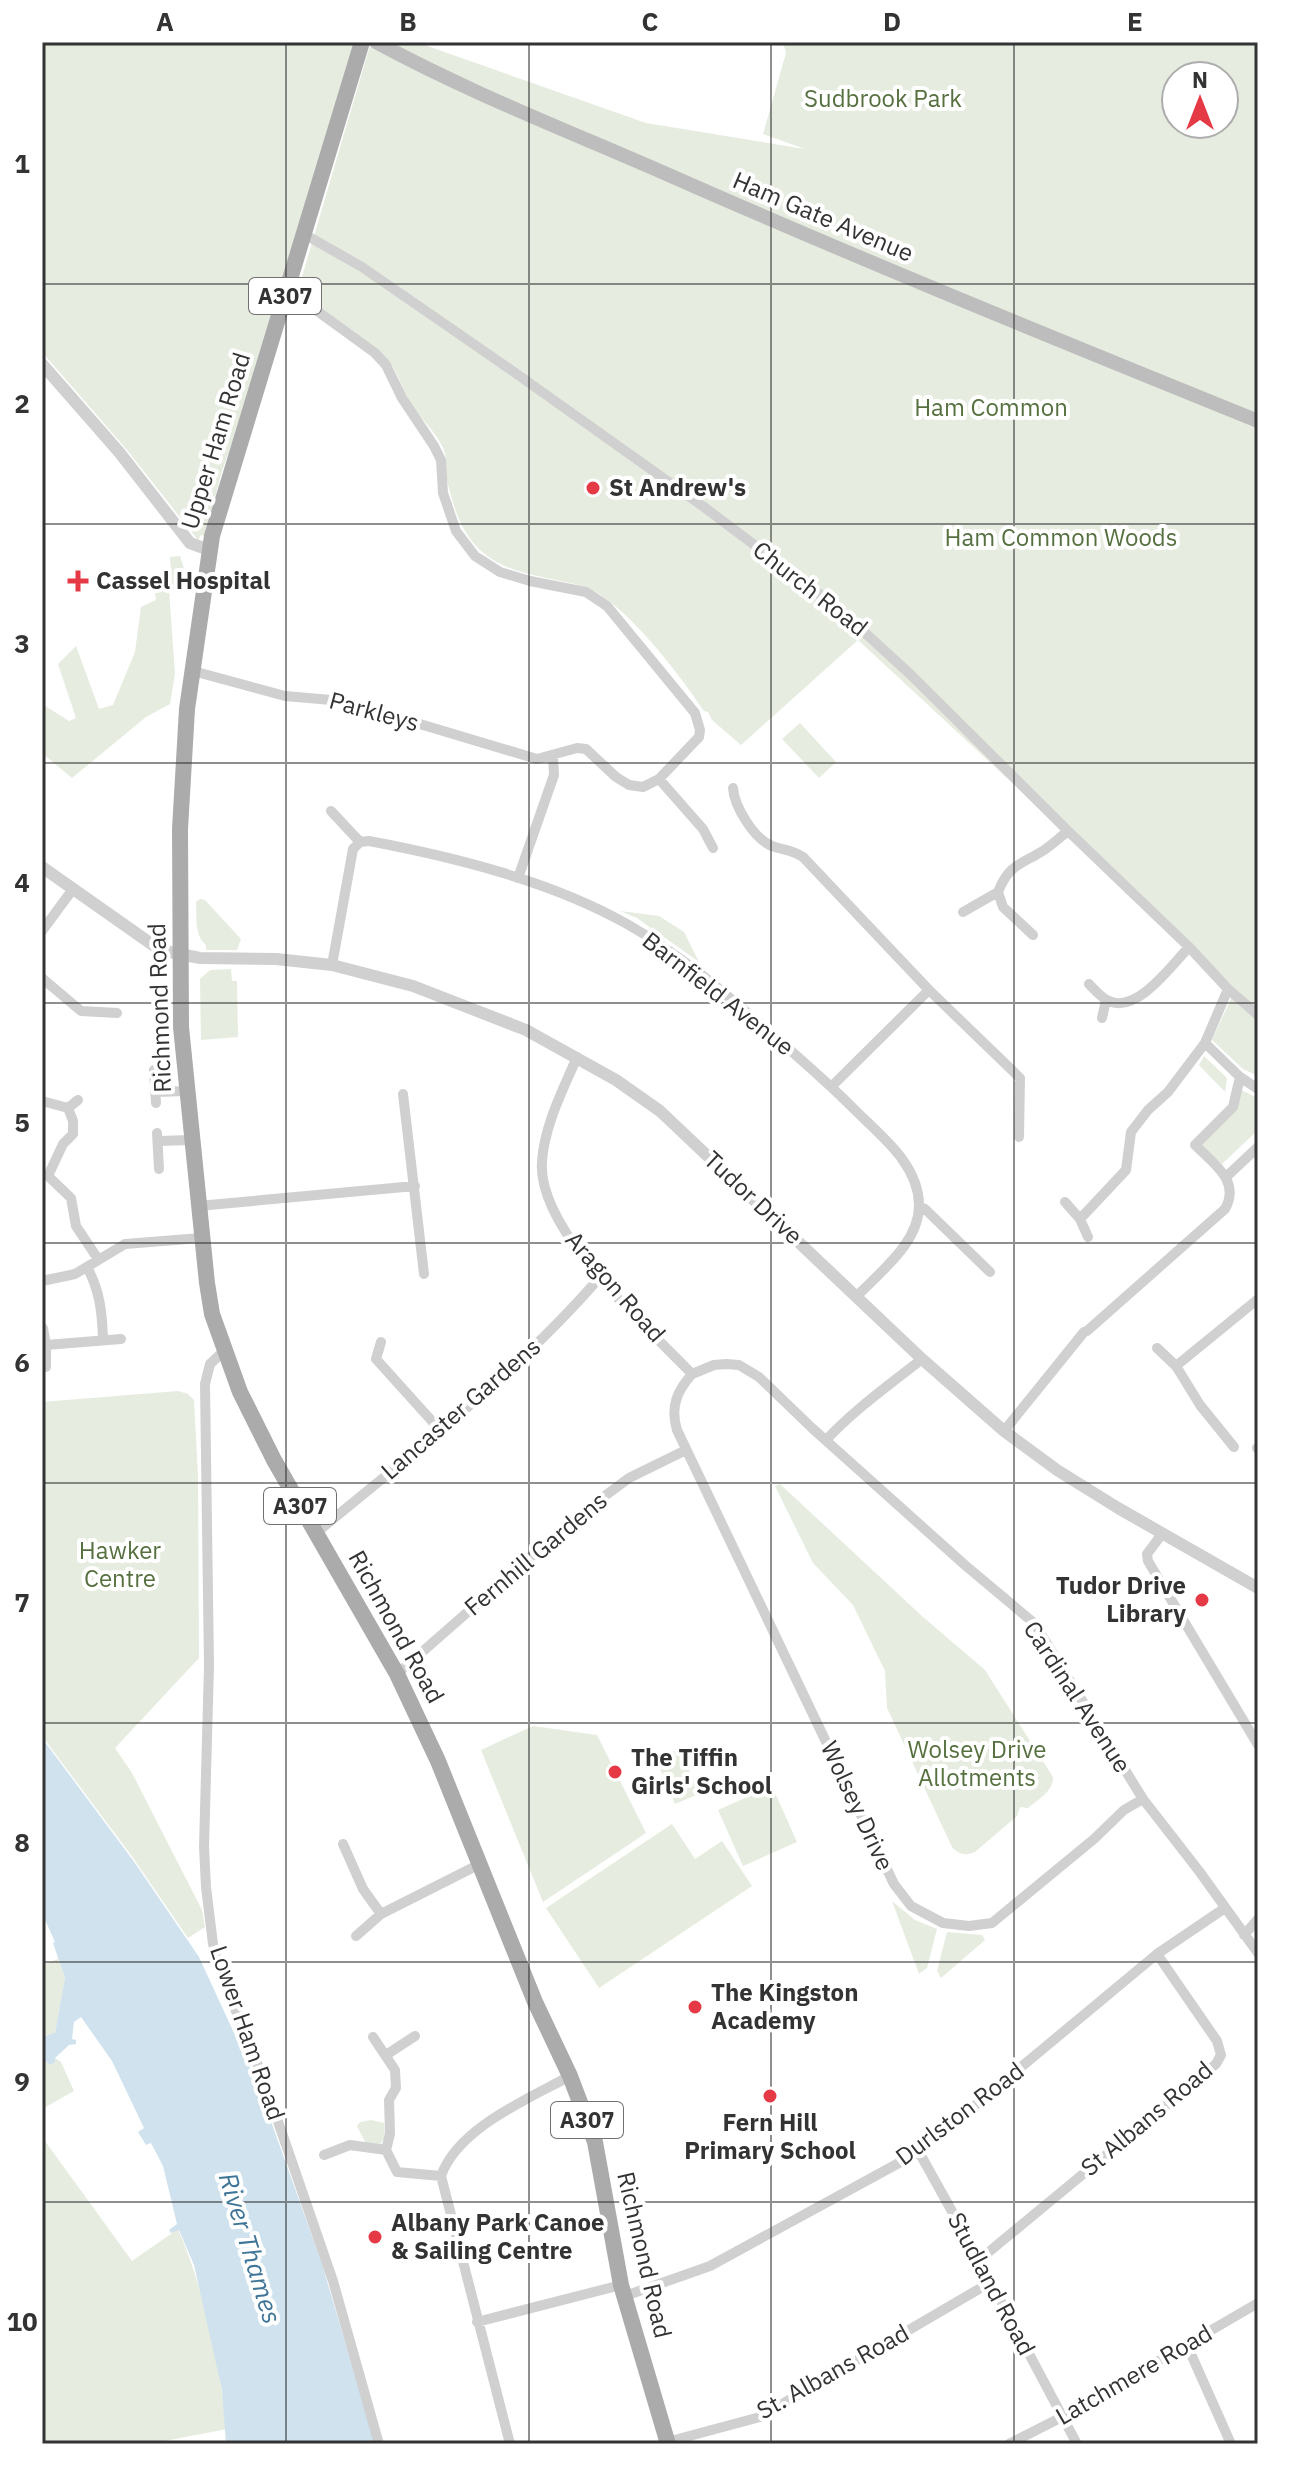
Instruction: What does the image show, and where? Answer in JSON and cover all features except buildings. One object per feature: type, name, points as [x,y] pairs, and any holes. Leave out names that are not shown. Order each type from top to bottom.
[{"type":"main road","name":"Upper Ham Road","points":[[182,770],[209,550],[362,42]]},
{"type":"main road","name":"Ham Gate Avenue","points":[[376,42],[479,92],[758,215],[1258,421]]},
{"type":"main road","name":"Richmond Road","points":[[182,770],[179,852],[181,1027],[201,1238],[212,1314],[240,1392],[274,1460],[397,1674],[438,1761],[535,2002],[570,2076],[595,2142],[623,2290],[667,2443]]},
{"type":"street","name":"Church Road","points":[[304,234],[362,267],[514,372],[704,507],[838,608],[911,675],[1228,989],[1258,1015]]},
{"type":"street","points":[[286,293],[302,300],[375,353],[386,365],[402,398],[441,460],[443,493],[456,531],[475,556],[500,572],[586,592],[607,606],[695,713],[699,737],[659,779],[703,829],[713,848]]},
{"type":"street","points":[[42,364],[119,452],[190,543],[209,550]]},
{"type":"street","name":"Parkleys","points":[[193,671],[285,696],[343,701],[537,759],[577,748],[586,749],[629,785],[643,787],[659,779]]},
{"type":"street","points":[[518,878],[554,775],[553,756]]},
{"type":"street","points":[[733,788],[733,795],[750,825],[764,842],[792,850],[803,857],[929,990],[1020,1078],[1019,1137]]},
{"type":"street","points":[[331,811],[360,842],[353,849],[332,965]]},
{"type":"street","points":[[1033,935],[1003,907],[998,892],[1003,878],[1012,867],[1044,850],[1068,831]]},
{"type":"street","name":"Barnfield Avenue","points":[[360,842],[369,841],[452,857],[518,878],[626,923],[675,954],[734,1001],[831,1087],[907,1164],[918,1191],[920,1207]]},
{"type":"street","name":"Tudor Drive","points":[[42,867],[151,944],[180,955],[213,959],[290,960],[381,976],[451,999],[526,1030],[616,1080],[660,1111],[922,1359],[1004,1431],[1067,1477],[1258,1588]]},
{"type":"street","points":[[42,931],[73,889]]},
{"type":"street","points":[[963,912],[998,892]]},
{"type":"street","points":[[1089,984],[1106,1000],[1113,1003],[1127,1001],[1143,995],[1189,947]]},
{"type":"street","points":[[42,978],[81,1011],[117,1013]]},
{"type":"street","points":[[1080,1219],[1126,1170],[1131,1132],[1148,1110],[1168,1092],[1205,1043],[1228,989]]},
{"type":"street","points":[[831,1087],[929,990]]},
{"type":"street","points":[[1102,1018],[1106,1000]]},
{"type":"street","points":[[1205,1043],[1240,1077],[1258,1089]]},
{"type":"street","name":"Aragon Road","points":[[577,1057],[544,1141],[541,1164],[543,1185],[559,1221],[600,1277],[692,1374]]},
{"type":"street","points":[[154,1070],[155,1098],[186,1091]]},
{"type":"street","points":[[1004,1431],[1086,1331],[1225,1209],[1230,1197],[1226,1177],[1195,1145],[1233,1107],[1240,1077]]},
{"type":"street","points":[[403,1094],[424,1274]]},
{"type":"street","points":[[68,1108],[78,1100]]},
{"type":"street","points":[[42,1101],[68,1108]]},
{"type":"street","points":[[68,1108],[73,1121],[73,1134],[63,1144],[45,1176],[71,1198],[76,1226],[98,1259]]},
{"type":"street","points":[[159,1169],[157,1137],[191,1140]]},
{"type":"street","points":[[1226,1177],[1258,1147]]},
{"type":"street","points":[[198,1206],[415,1186]]},
{"type":"street","points":[[1065,1202],[1080,1219],[1088,1237]]},
{"type":"street","points":[[857,1296],[900,1250],[914,1227],[920,1207],[990,1272]]},
{"type":"street","points":[[42,1281],[75,1274],[125,1244],[201,1238]]},
{"type":"street","points":[[87,1267],[101,1302],[103,1339]]},
{"type":"street","name":"Lancaster Gardens","points":[[316,1533],[440,1430],[570,1313],[600,1277]]},
{"type":"street","points":[[1176,1366],[1254,1302],[1258,1315]]},
{"type":"street","points":[[43,1328],[46,1367]]},
{"type":"street","points":[[46,1345],[121,1339]]},
{"type":"street","points":[[381,1342],[376,1359],[440,1430]]},
{"type":"street","points":[[1157,1348],[1176,1366],[1200,1405],[1234,1447]]},
{"type":"street","name":"Lower Ham Road","points":[[226,1355],[213,1360],[205,1384],[209,1666],[204,1847],[213,1944],[333,2281],[379,2444]]},
{"type":"street","points":[[686,1450],[677,1430],[673,1409],[678,1392],[692,1374],[714,1365],[739,1365],[750,1370],[826,1440],[850,1414],[869,1403],[922,1359]]},
{"type":"street","name":"Cardinal Avenue","points":[[826,1440],[1034,1623],[1143,1799],[1258,1953]]},
{"type":"street","name":"Fernhill Gardens","points":[[397,1674],[575,1518],[629,1478],[686,1450]]},
{"type":"street","name":"Wolsey Drive","points":[[686,1450],[894,1884],[911,1906],[943,1923],[969,1926],[992,1923],[1094,1839],[1124,1810],[1143,1799]]},
{"type":"street","points":[[1162,1534],[1147,1554],[1148,1561],[1258,1745]]},
{"type":"street","points":[[343,1844],[363,1889],[381,1914]]},
{"type":"street","points":[[356,1936],[381,1914],[480,1864]]},
{"type":"street","name":"Durlston Road","points":[[477,2322],[623,2290],[710,2266],[919,2152],[1157,1954],[1225,1908]]},
{"type":"street","points":[[1244,1935],[1258,1919]]},
{"type":"street","name":"St Albans Road","points":[[979,2260],[1216,2064],[1221,2055],[1217,2041],[1157,1954]]},
{"type":"street","points":[[386,2055],[415,2036]]},
{"type":"street","points":[[373,2037],[395,2070],[396,2088],[389,2100],[390,2134],[386,2150],[397,2172],[441,2176]]},
{"type":"street","points":[[510,2444],[441,2176],[445,2164],[459,2146],[500,2114],[570,2076]]},
{"type":"street","points":[[324,2155],[350,2145],[386,2150]]},
{"type":"street","name":"Studland Road","points":[[919,2152],[1077,2444]]},
{"type":"street","name":"St. Albans Road","points":[[667,2443],[760,2417],[991,2282]]},
{"type":"street","name":"Latchmere Road","points":[[1009,2444],[1062,2417],[1258,2303]]},
{"type":"street","points":[[1187,2345],[1231,2444]]},
{"type":"green space","points":[[42,42],[355,42],[254,383],[222,471],[205,536],[201,535],[198,540],[127,450],[42,352]]},
{"type":"green space","name":"Ham Common Woods","points":[[371,42],[416,42],[646,123],[805,149],[763,134],[786,53],[783,42],[1258,42],[1258,1076],[1243,1069],[1212,1040],[1233,994],[1189,947],[858,640],[741,745],[704,711],[632,621],[598,593],[582,586],[516,570],[491,559],[480,550],[467,535],[455,508],[446,476],[444,450],[413,406],[393,367],[371,345],[330,316],[308,293],[301,280]]},
{"type":"green space","points":[[180,556],[190,587],[169,590],[175,674],[170,704],[146,717],[72,778],[42,753],[42,704],[69,721],[76,718],[58,664],[76,646],[99,709],[113,705],[135,652],[141,607],[156,600],[154,587],[171,571],[170,557]]},
{"type":"green space","points":[[800,723],[836,762],[819,778],[782,739]]},
{"type":"green space","points":[[205,900],[241,939],[237,950],[206,950],[197,925],[196,902]]},
{"type":"green space","points":[[620,911],[659,916],[684,932],[699,962],[637,918]]},
{"type":"green space","points":[[231,969],[232,981],[237,981],[238,1037],[201,1040],[200,979],[210,970]]},
{"type":"green space","points":[[1204,1056],[1227,1078],[1225,1092],[1199,1065]]},
{"type":"green space","points":[[1241,1090],[1258,1098],[1258,1130],[1222,1164],[1200,1144]]},
{"type":"green space","name":"Hawker Centre","points":[[178,1391],[194,1400],[198,1475],[199,1658],[115,1748],[132,1773],[202,1910],[205,1927],[188,1938],[131,1855],[42,1736],[42,1402]]},
{"type":"green space","name":"Wolsey Drive Allotments","points":[[780,1484],[923,1617],[985,1670],[1053,1777],[1051,1787],[1044,1795],[1028,1808],[1020,1807],[1017,1816],[975,1852],[963,1854],[952,1847],[887,1708],[885,1671],[853,1605],[813,1563],[775,1486]]},
{"type":"green space","points":[[533,1726],[597,1735],[646,1833],[543,1902],[481,1750]]},
{"type":"green space","points":[[680,1749],[699,1794],[675,1804],[656,1759]]},
{"type":"green space","points":[[772,1786],[797,1842],[743,1866],[718,1810]]},
{"type":"green space","points":[[672,1824],[695,1859],[722,1841],[752,1886],[599,1988],[546,1908]]},
{"type":"green space","points":[[892,1901],[915,1920],[937,1929],[927,1968],[919,1974]]},
{"type":"green space","points":[[947,1932],[982,1935],[985,1940],[941,1978],[937,1971]]},
{"type":"green space","points":[[58,1959],[65,1978],[55,2034],[45,2036],[42,2034],[42,1965]]},
{"type":"green space","points":[[42,2057],[61,2062],[74,2091],[42,2109]]},
{"type":"green space","points":[[371,2120],[384,2123],[385,2137],[379,2146],[366,2144],[357,2126],[360,2122]]},
{"type":"green space","points":[[42,2137],[132,2261],[178,2229],[210,2328],[227,2429],[149,2444],[42,2444]]},
{"type":"water","name":"River Thames","points":[[42,1738],[135,1863],[199,1957],[258,2085],[322,2264],[375,2444],[226,2444],[222,2390],[194,2265],[179,2230],[171,2233],[169,2230],[177,2224],[163,2166],[151,2143],[146,2145],[138,2132],[144,2128],[112,2061],[81,2017],[74,2022],[72,2039],[76,2040],[76,2044],[69,2045],[50,2065],[42,2057],[42,2034],[55,2033],[65,1978],[55,1942],[42,1913]]},
{"type":"place","name":"St Andrew's","points":[[593,488]]},
{"type":"place","name":"Cassel Hospital","points":[[78,581]]},
{"type":"place","name":"Tudor Drive Library","points":[[1202,1600]]},
{"type":"place","name":"The Tiffin Girls' School","points":[[615,1772]]},
{"type":"place","name":"The Kingston Academy","points":[[695,2007]]},
{"type":"place","name":"Fern Hill Primary School","points":[[770,2096]]},
{"type":"place","name":"Albany Park Canoe & Sailing Centre","points":[[375,2237]]},
{"type":"park label","name":"Sudbrook Park","points":[[883,99]]},
{"type":"park label","name":"Ham Common","points":[[991,408]]}]
